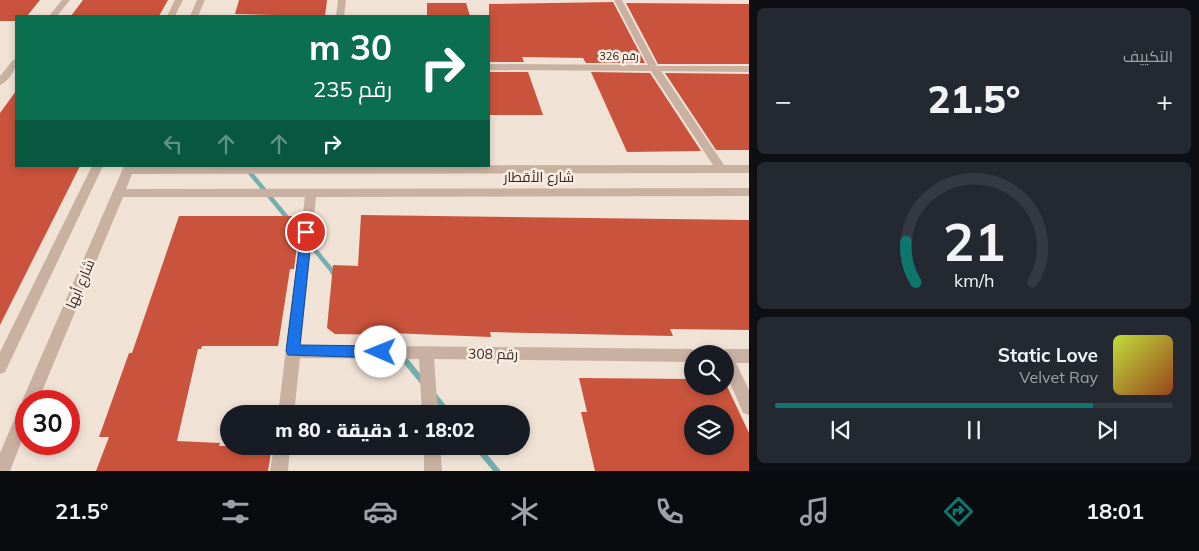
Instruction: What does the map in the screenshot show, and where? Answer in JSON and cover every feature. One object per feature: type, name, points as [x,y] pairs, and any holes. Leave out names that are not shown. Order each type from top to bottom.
[{"type":"street","points":[[54,15],[66,0]]},
{"type":"street","points":[[172,15],[179,0]]},
{"type":"street","points":[[194,15],[201,0]]},
{"type":"street","points":[[340,15],[342,0]]},
{"type":"street","points":[[618,0],[654,68],[721,169]]},
{"type":"street","points":[[0,82],[15,63]]},
{"type":"street","name":"رقم 326","points":[[490,67],[654,68],[671,70],[749,69]]},
{"type":"street","points":[[0,367],[98,167]]},
{"type":"street","name":"شارع الأقطار","points":[[129,168],[749,169]]},
{"type":"street","name":"شارع أبها","points":[[35,390],[129,168]]},
{"type":"street","name":"شارع الأقطار","points":[[119,193],[749,192]]},
{"type":"street","points":[[287,405],[311,193]]},
{"type":"street","name":"رقم 308","points":[[292,351],[684,356]]},
{"type":"street","points":[[426,353],[429,405]]},
{"type":"street","points":[[734,356],[749,356]]},
{"type":"street","points":[[734,374],[749,408]]},
{"type":"street","points":[[1,471],[15,437]]},
{"type":"street","points":[[279,471],[281,455]]},
{"type":"street","points":[[432,455],[433,471]]},
{"type":"building","points":[[0,0],[40,0],[28,15],[15,15],[15,21],[0,21]]},
{"type":"building","points":[[83,0],[168,0],[160,15],[72,15]]},
{"type":"building","points":[[239,0],[327,0],[325,15],[235,14]]},
{"type":"building","points":[[613,2],[645,63],[586,63],[583,58],[522,57],[524,62],[490,62],[489,4]]},
{"type":"building","points":[[427,3],[466,3],[470,15],[427,15]]},
{"type":"building","points":[[626,3],[749,4],[749,64],[658,64]]},
{"type":"building","points":[[490,72],[528,72],[543,115],[490,115]]},
{"type":"building","points":[[591,72],[650,73],[701,151],[627,152]]},
{"type":"building","points":[[665,73],[749,74],[749,150],[716,150]]},
{"type":"building","points":[[15,92],[15,167],[79,167],[0,325],[0,113]]},
{"type":"building","points":[[361,215],[749,220],[749,330],[670,329],[673,336],[490,332],[491,337],[389,333],[389,335],[335,334],[327,328],[333,265],[358,266]]},
{"type":"building","points":[[179,216],[301,216],[294,269],[290,269],[278,346],[202,346],[201,349],[198,349],[177,441],[220,443],[220,455],[271,455],[268,471],[96,471],[109,437],[99,437],[129,353],[132,353]]},
{"type":"building","points":[[579,378],[684,379],[684,395],[731,395],[749,433],[749,471],[595,471],[581,412],[587,412]]},
{"type":"waterway","points":[[247,169],[289,220]]},
{"type":"waterway","points":[[295,226],[334,273]]},
{"type":"waterway","points":[[333,272],[336,276]]},
{"type":"waterway","points":[[381,331],[423,382]]},
{"type":"waterway","points":[[433,394],[442,405]]},
{"type":"waterway","points":[[484,455],[497,471]]},
{"type":"route","points":[[306,232],[292,351],[381,352]]}]
